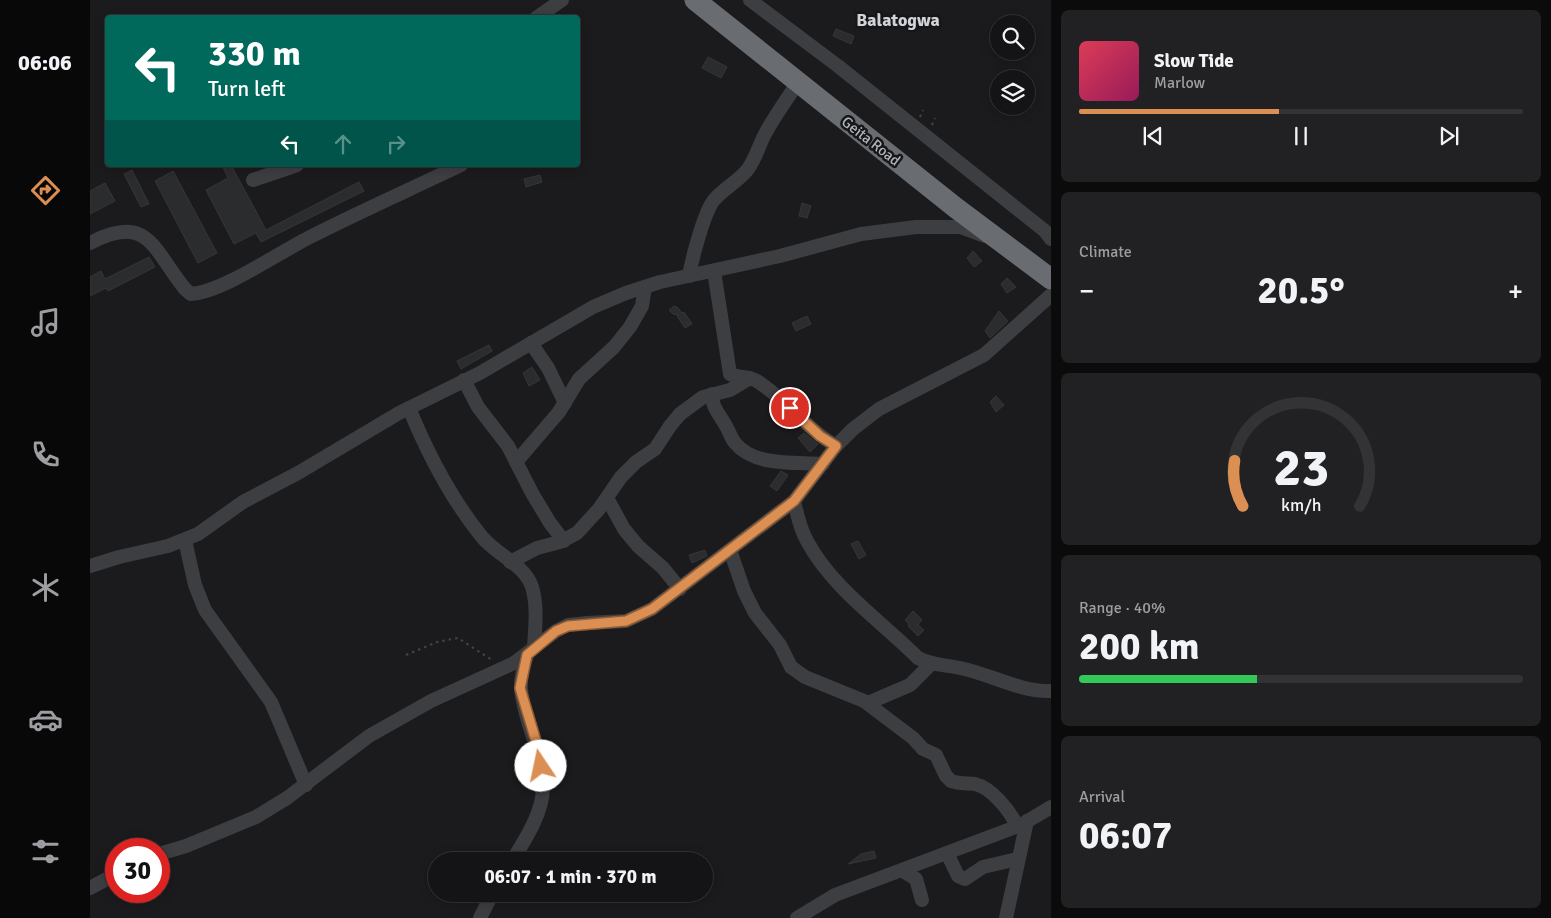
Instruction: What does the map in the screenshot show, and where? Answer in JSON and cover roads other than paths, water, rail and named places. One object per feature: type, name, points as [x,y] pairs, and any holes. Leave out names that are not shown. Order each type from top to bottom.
[{"type":"highway","name":"Geita Road","points":[[695,0],[801,86],[1051,279]]},
{"type":"street","points":[[541,15],[562,0]]},
{"type":"street","points":[[750,0],[845,72],[1023,213],[1045,231],[1051,239]]},
{"type":"street","points":[[689,276],[696,245],[702,233],[709,207],[716,198],[749,168],[765,134],[796,85],[801,86]]},
{"type":"street","points":[[254,180],[291,167]]},
{"type":"street","points":[[90,243],[113,232],[128,231],[143,234],[155,247],[184,289],[191,294],[201,293],[233,279],[326,228],[457,167]]},
{"type":"street","points":[[90,566],[185,540],[204,530],[243,502],[298,473],[409,408],[464,380],[593,307],[645,287],[780,256],[861,234],[916,228],[960,227],[1002,242]]},
{"type":"street","points":[[714,271],[730,374],[750,378],[762,385],[826,441],[836,446]]},
{"type":"street","points":[[516,462],[565,403],[579,379],[609,352],[630,327],[642,306],[645,287]]},
{"type":"street","points":[[170,851],[256,817],[306,784],[369,736],[393,721],[431,701],[514,663],[556,631],[568,626],[626,621],[652,609],[794,501],[836,446],[853,429],[879,409],[984,355],[1051,295]]},
{"type":"street","points":[[531,343],[548,368],[565,403]]},
{"type":"street","points":[[510,562],[537,548],[564,541],[577,533],[607,498],[621,477],[636,462],[655,449],[680,414],[703,398],[730,390],[750,378]]},
{"type":"street","points":[[464,380],[478,407],[502,437],[540,507],[564,541]]},
{"type":"street","points":[[712,394],[716,410],[732,438],[736,444],[749,454],[770,461],[823,464]]},
{"type":"street","points":[[409,408],[435,463],[468,517],[483,537],[510,562],[523,570],[532,587],[536,616],[530,651],[520,688],[536,741],[544,788],[539,810],[517,852]]},
{"type":"street","points":[[607,498],[620,521],[638,546],[663,568],[680,589]]},
{"type":"street","points":[[794,501],[806,540],[844,589],[857,604],[918,658],[931,664],[960,668],[1029,689],[1051,691]]},
{"type":"street","points":[[185,540],[195,585],[205,610],[271,702],[306,784]]},
{"type":"street","points":[[730,550],[744,591],[755,613],[780,645],[791,666],[805,677],[868,703],[914,738],[923,749],[936,755],[948,779],[977,785],[998,800],[1022,824]]},
{"type":"street","points":[[868,703],[910,685],[931,664]]},
{"type":"street","points":[[797,918],[835,895],[903,871],[1022,824],[1051,807]]},
{"type":"street","points":[[1006,918],[1011,901],[1022,824]]},
{"type":"street","points":[[947,853],[962,879],[971,876],[988,865],[1018,859]]},
{"type":"street","points":[[903,871],[916,879],[922,900]]},
{"type":"street","points":[[90,888],[105,880]]},
{"type":"street","points":[[480,918],[488,902]]},
{"type":"district","name":"Balatogwa","points":[[898,20]]}]
